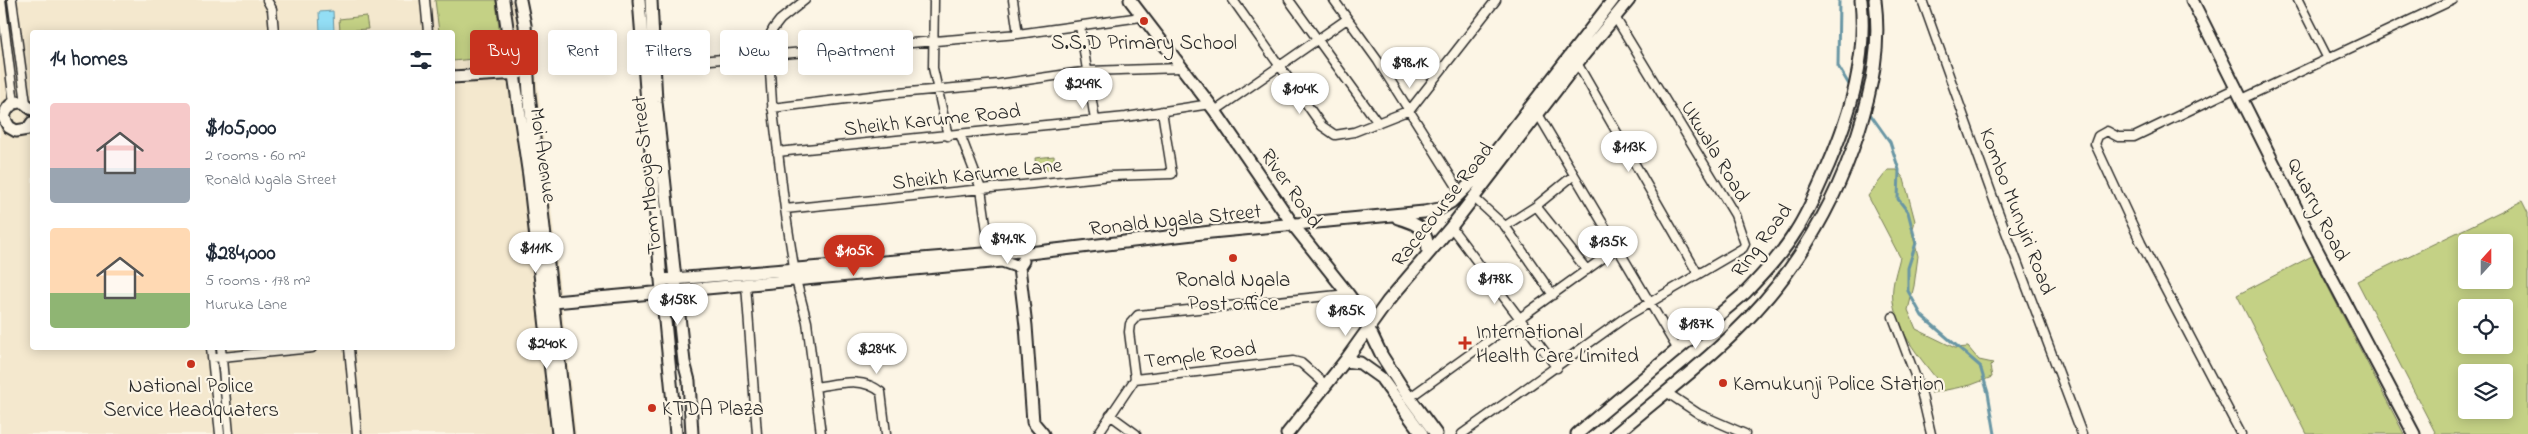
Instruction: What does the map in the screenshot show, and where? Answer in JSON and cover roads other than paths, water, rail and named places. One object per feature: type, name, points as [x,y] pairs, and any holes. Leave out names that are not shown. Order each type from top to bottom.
[{"type":"main road","name":"Moi Avenue","points":[[503,0],[507,30]]},
{"type":"main road","name":"Moi Avenue","points":[[520,0],[525,30]]},
{"type":"main road","name":"Tom Mboya Street","points":[[639,0],[644,30]]},
{"type":"main road","name":"Tom Mboya Street","points":[[650,30],[651,0]]},
{"type":"main road","name":"River Road","points":[[1130,0],[1212,107],[1294,226],[1348,294],[1368,327],[1382,356],[1408,398],[1436,434]]},
{"type":"main road","name":"Racecourse Road","points":[[1439,209],[1461,193],[1612,0]]},
{"type":"main road","name":"Racecourse Road","points":[[1286,434],[1346,361],[1368,327],[1428,253],[1451,228],[1577,63],[1629,0]]},
{"type":"main road","name":"Ring Road","points":[[1577,434],[1745,293],[1768,269],[1796,232],[1817,191],[1854,94],[1862,52],[1861,0]]},
{"type":"main road","name":"Ring Road","points":[[1616,434],[1731,336],[1787,274],[1815,234],[1853,149],[1868,101],[1876,62],[1878,21],[1875,0]]},
{"type":"main road","name":"Quarry Road","points":[[2192,0],[2316,248],[2414,434]]},
{"type":"main road","points":[[455,76],[483,75]]},
{"type":"main road","name":"Moi Avenue","points":[[514,75],[567,434]]},
{"type":"main road","name":"Moi Avenue","points":[[528,75],[558,434]]},
{"type":"main road","name":"Tom Mboya Street","points":[[649,75],[654,195],[660,280],[676,434]]},
{"type":"main road","name":"Tom Mboya Street","points":[[650,75],[667,193],[684,362],[690,381],[692,434]]},
{"type":"main road","points":[[24,105],[3,119],[11,128],[21,131],[30,126]]},
{"type":"main road","points":[[654,195],[667,193]]},
{"type":"main road","name":"Ronald Ngala Street","points":[[548,303],[746,285],[795,275],[990,252],[1020,251],[1029,253],[1210,232],[1394,217],[1439,209]]},
{"type":"main road","name":"Ronald Ngala Street","points":[[1394,217],[1419,226],[1428,241],[1428,253]]},
{"type":"main road","points":[[1029,253],[1019,266],[1026,326],[1033,422],[1043,434]]},
{"type":"main road","name":"Ronald Ngala Street","points":[[660,280],[795,275],[1002,261],[1019,266]]},
{"type":"main road","points":[[1346,361],[1360,364],[1381,378],[1422,434]]},
{"type":"street","points":[[2,0],[24,105]]},
{"type":"street","points":[[12,0],[24,105]]},
{"type":"street","points":[[267,0],[272,9]]},
{"type":"street","points":[[274,30],[272,9],[275,0]]},
{"type":"street","points":[[425,0],[428,30]]},
{"type":"street","points":[[772,30],[780,20],[805,0]]},
{"type":"street","points":[[934,0],[933,68],[948,136]]},
{"type":"street","points":[[1013,0],[1018,34]]},
{"type":"street","points":[[1233,0],[1322,126],[1330,133],[1345,134],[1410,110],[1495,0]]},
{"type":"street","points":[[1289,0],[1378,123]]},
{"type":"street","points":[[1334,0],[1410,110],[1461,193]]},
{"type":"street","name":"Kombo Munyiri Road","points":[[1922,0],[1988,185],[2082,434]]},
{"type":"street","points":[[2298,0],[2328,58]]},
{"type":"street","points":[[2242,99],[2453,0]]},
{"type":"street","points":[[788,53],[1018,34],[1141,16]]},
{"type":"street","name":"Ukwala Road","points":[[1462,434],[1649,302],[1743,248],[1744,241],[1735,215],[1614,17]]},
{"type":"street","name":"Sheikh Karume Road","points":[[778,152],[948,136],[1212,107],[1347,19]]},
{"type":"street","points":[[1080,26],[1089,71],[1095,120]]},
{"type":"street","points":[[1577,63],[1698,274]]},
{"type":"street","points":[[772,108],[937,89],[999,84],[1089,71],[1181,68]]},
{"type":"street","points":[[770,75],[772,108],[785,209],[795,275],[807,322],[821,434]]},
{"type":"street","points":[[2236,88],[2134,137],[2118,137],[2107,131],[2098,136],[2095,144],[2141,243],[2241,434]]},
{"type":"street","name":"Sheikh Karume Lane","points":[[785,209],[1111,176],[1172,174],[1162,111]]},
{"type":"street","points":[[1538,114],[1678,350]]},
{"type":"street","points":[[960,134],[982,189],[990,252]]},
{"type":"street","points":[[1505,226],[1536,206],[1574,175]]},
{"type":"street","points":[[1474,197],[1505,226],[1553,295]]},
{"type":"street","points":[[1536,206],[1586,270]]},
{"type":"street","points":[[1451,228],[1557,368]]},
{"type":"street","points":[[1408,398],[1617,248]]},
{"type":"street","points":[[746,285],[758,434]]},
{"type":"street","points":[[1135,379],[1128,332],[1133,319],[1146,314],[1348,294]]},
{"type":"street","points":[[1893,317],[1921,391],[1931,434]]},
{"type":"street","points":[[211,350],[220,434]]},
{"type":"street","points":[[221,350],[229,434]]},
{"type":"street","points":[[212,358],[292,350]]},
{"type":"street","points":[[350,350],[357,434]]},
{"type":"street","name":"Temple Road","points":[[1098,434],[1135,379],[1293,361],[1301,363],[1326,385]]},
{"type":"street","points":[[815,387],[857,382],[872,384],[880,392],[886,434]]},
{"type":"street","points":[[1666,392],[1729,431],[1746,434]]},
{"type":"street","points":[[1110,416],[1136,434]]},
{"type":"water","points":[[333,11],[334,30],[320,30],[319,12]]},
{"type":"waterway","points":[[1839,0],[1838,66],[1851,88]]},
{"type":"waterway","points":[[1868,111],[1890,142],[1899,170],[1898,199],[1908,212],[1916,243],[1908,268],[1908,291],[1922,316],[1980,366],[1988,393],[1995,434]]},
{"type":"place","name":"S.S.D Primary School","points":[[1144,21]]},
{"type":"place","name":"Ronald Ngala Post office","points":[[1233,258]]},
{"type":"place","name":"International Health Care Limited","points":[[1465,343]]},
{"type":"place","name":"National Police Service Headquaters","points":[[191,364]]},
{"type":"place","name":"Kamukunji Police Station","points":[[1723,383]]},
{"type":"place","name":"KTDA Plaza","points":[[652,408]]}]
